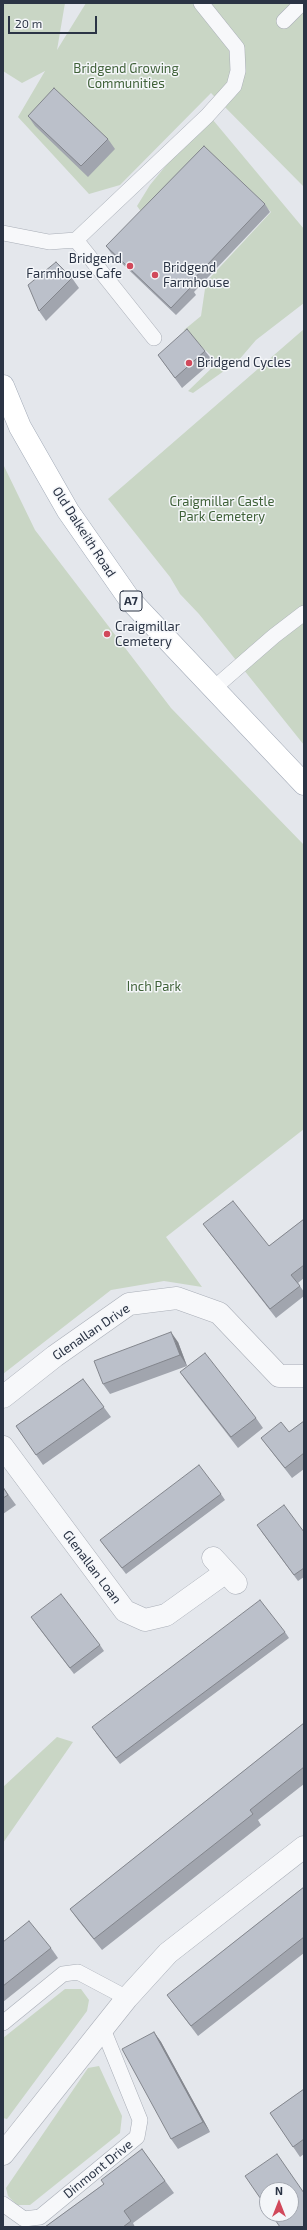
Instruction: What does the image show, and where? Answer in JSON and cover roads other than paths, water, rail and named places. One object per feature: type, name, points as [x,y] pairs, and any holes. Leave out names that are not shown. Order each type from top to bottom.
[{"type":"main road","name":"Old Dalkeith Road","points":[[3,386],[20,427],[68,511],[130,600],[304,784]]},
{"type":"street","name":"Glenallan Drive","points":[[3,1397],[55,1356],[129,1304],[177,1298],[219,1313],[279,1376],[304,1376]]},
{"type":"street","name":"Glenallan Loan","points":[[3,1447],[125,1611],[145,1620],[166,1615],[225,1571]]},
{"type":"street","points":[[4,2150],[103,2030],[127,1998],[168,1954],[304,1847]]},
{"type":"lane","points":[[3,233],[49,242],[76,240],[207,116],[234,86],[238,71],[237,48],[201,3]]},
{"type":"lane","points":[[284,21],[302,3]]},
{"type":"lane","points":[[76,240],[154,338]]},
{"type":"lane","points":[[213,689],[274,636],[304,613]]},
{"type":"lane","points":[[3,2023],[63,1974],[78,1972],[127,1998]]},
{"type":"lane","name":"Dinmont Drive","points":[[3,2204],[24,2220],[40,2216],[138,2137],[140,2120],[103,2030]]},
{"type":"place","name":"Bridgend Farmhouse Cafe","points":[[130,266]]},
{"type":"place","name":"Bridgend Farmhouse","points":[[155,275]]},
{"type":"place","name":"Bridgend Cycles","points":[[189,363]]},
{"type":"place","name":"Craigmillar Cemetery","points":[[107,634]]},
{"type":"park label","name":"Bridgend Growing Communities","points":[[126,76]]},
{"type":"park label","name":"Craigmillar Castle Park Cemetery","points":[[222,510]]},
{"type":"park label","name":"Inch Park","points":[[154,987]]}]
